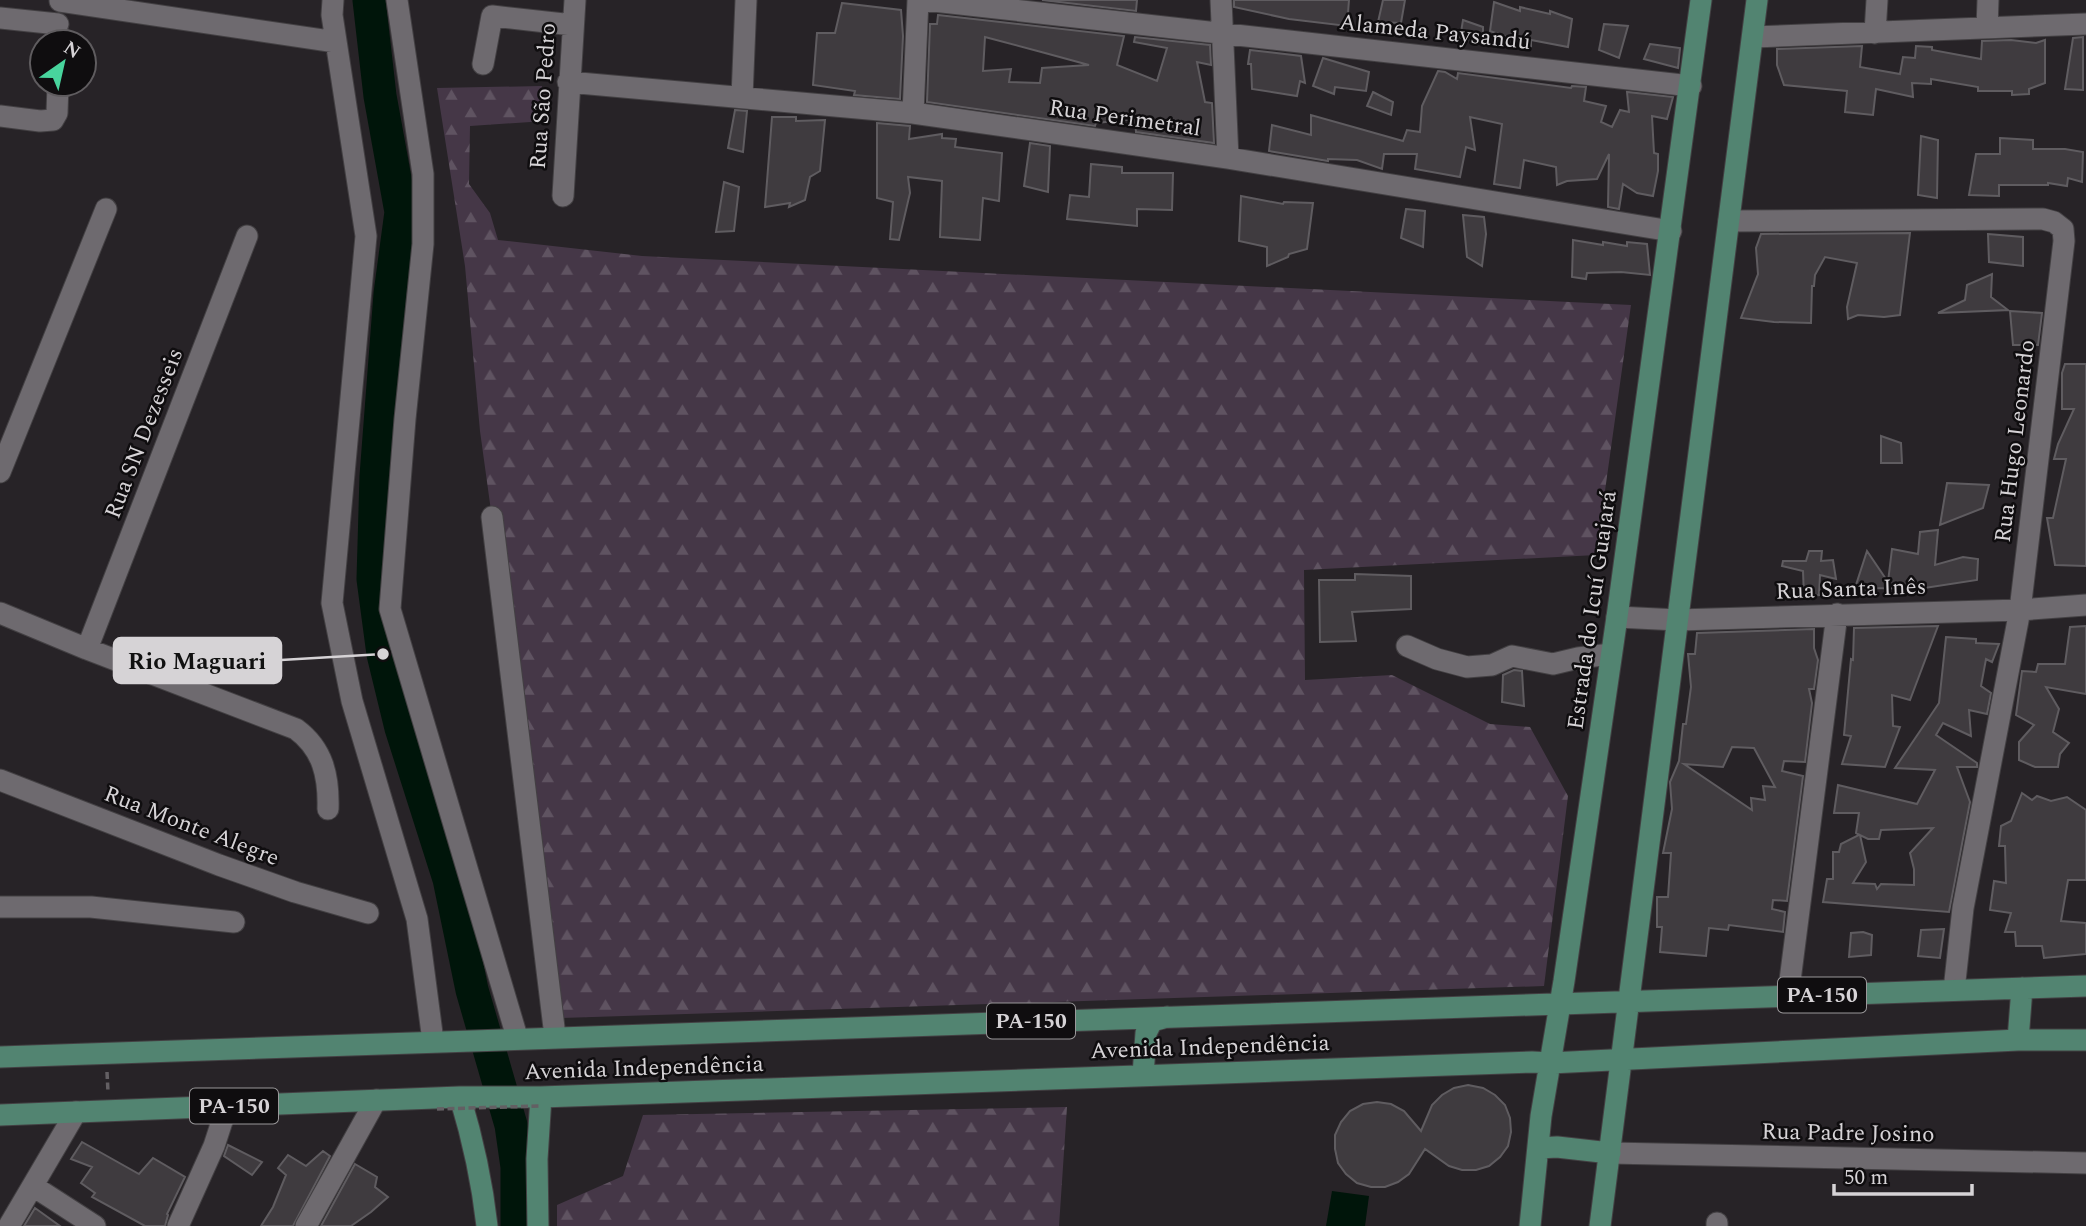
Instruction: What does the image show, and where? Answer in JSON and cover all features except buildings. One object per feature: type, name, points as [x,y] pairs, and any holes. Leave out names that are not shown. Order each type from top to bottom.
[{"type":"main road","name":"Estrada do Icuí Guajará","points":[[1530,1226],[1541,1116],[1564,981],[1617,617],[1701,0]]},
{"type":"main road","points":[[1600,1226],[1757,0]]},
{"type":"main road","name":"Avenida Independência","points":[[0,1057],[555,1036],[2086,986]]},
{"type":"main road","points":[[2018,1040],[2022,988]]},
{"type":"main road","points":[[1143,1075],[1146,1033],[1153,1021],[1169,1016]]},
{"type":"main road","name":"Avenida Independência","points":[[0,1115],[464,1097],[540,1102],[1143,1075],[1550,1063],[2018,1040],[2086,1040]]},
{"type":"main road","points":[[464,1097],[482,1182],[487,1226]]},
{"type":"main road","points":[[538,1226],[540,1102]]},
{"type":"main road","points":[[1539,1148],[1557,1147],[1610,1153]]},
{"type":"street","points":[[333,0],[332,15],[366,236],[332,603],[352,701],[417,919],[441,1040]]},
{"type":"street","points":[[397,0],[423,174],[423,244],[404,419],[390,609],[510,1038]]},
{"type":"street","name":"Rua São Pedro","points":[[563,196],[575,0]]},
{"type":"street","points":[[742,97],[746,0]]},
{"type":"street","points":[[913,113],[918,0]]},
{"type":"street","name":"Alameda Paysandú","points":[[924,0],[1691,86]]},
{"type":"street","points":[[1221,0],[1228,158]]},
{"type":"street","points":[[1875,33],[1877,0]]},
{"type":"street","points":[[1987,28],[1988,0]]},
{"type":"street","points":[[58,28],[60,1],[336,42]]},
{"type":"street","points":[[483,64],[492,16],[573,25]]},
{"type":"street","points":[[0,18],[39,28]]},
{"type":"street","points":[[1753,37],[2086,24]]},
{"type":"street","name":"Rua Perimetral","points":[[568,82],[913,113],[1228,158],[1671,231]]},
{"type":"street","points":[[0,116],[53,120],[57,113],[58,98]]},
{"type":"street","points":[[0,472],[106,209]]},
{"type":"street","name":"Rua Hugo Leonardo","points":[[1729,221],[2043,219],[2054,222],[2063,229],[2064,241],[2020,610],[1963,908],[1954,990]]},
{"type":"street","name":"Rua SN Dezesseis","points":[[87,649],[247,236]]},
{"type":"street","points":[[492,517],[555,1036]]},
{"type":"street","name":"Rua Santa Inês","points":[[1617,617],[1678,620],[2020,610],[2086,605]]},
{"type":"street","points":[[0,613],[296,729],[310,740],[324,767],[329,795],[328,809]]},
{"type":"street","points":[[1788,996],[1837,614]]},
{"type":"street","points":[[1407,646],[1437,659],[1467,667],[1492,666],[1512,656],[1553,664],[1578,657],[1611,654]]},
{"type":"street","name":"Rua Monte Alegre","points":[[0,780],[230,869],[295,892],[368,913]]},
{"type":"street","points":[[0,907],[91,907],[234,922]]},
{"type":"street","points":[[306,1226],[376,1100]]},
{"type":"street","points":[[178,1226],[209,1156],[227,1106]]},
{"type":"street","points":[[9,1226],[76,1112]]},
{"type":"street","name":"Rua Padre Josino","points":[[1610,1153],[2086,1163]]},
{"type":"street","points":[[33,1186],[95,1226]]},
{"type":"path","points":[[106,1052],[109,1111]]},
{"type":"path","points":[[437,1109],[540,1102]]},
{"type":"green space","points":[[542,86],[545,121],[470,126],[469,184],[490,213],[498,240],[642,256],[1631,305],[1596,555],[1304,570],[1305,680],[1392,675],[1490,724],[1530,727],[1568,796],[1544,986],[561,1018],[480,431],[465,266],[437,88]]},
{"type":"green space","points":[[1067,1107],[1059,1226],[557,1226],[557,1205],[623,1176],[643,1115]]},
{"type":"shaded area","points":[[1332,1191],[1369,1196],[1365,1226],[1326,1226]]},
{"type":"waterway","points":[[369,0],[380,96],[401,212],[390,294],[376,476],[373,579],[383,654],[401,728],[449,879],[472,990],[511,1125],[517,1167],[517,1226]]},
{"type":"place","name":"Rio Maguari","points":[[383,654]]}]
